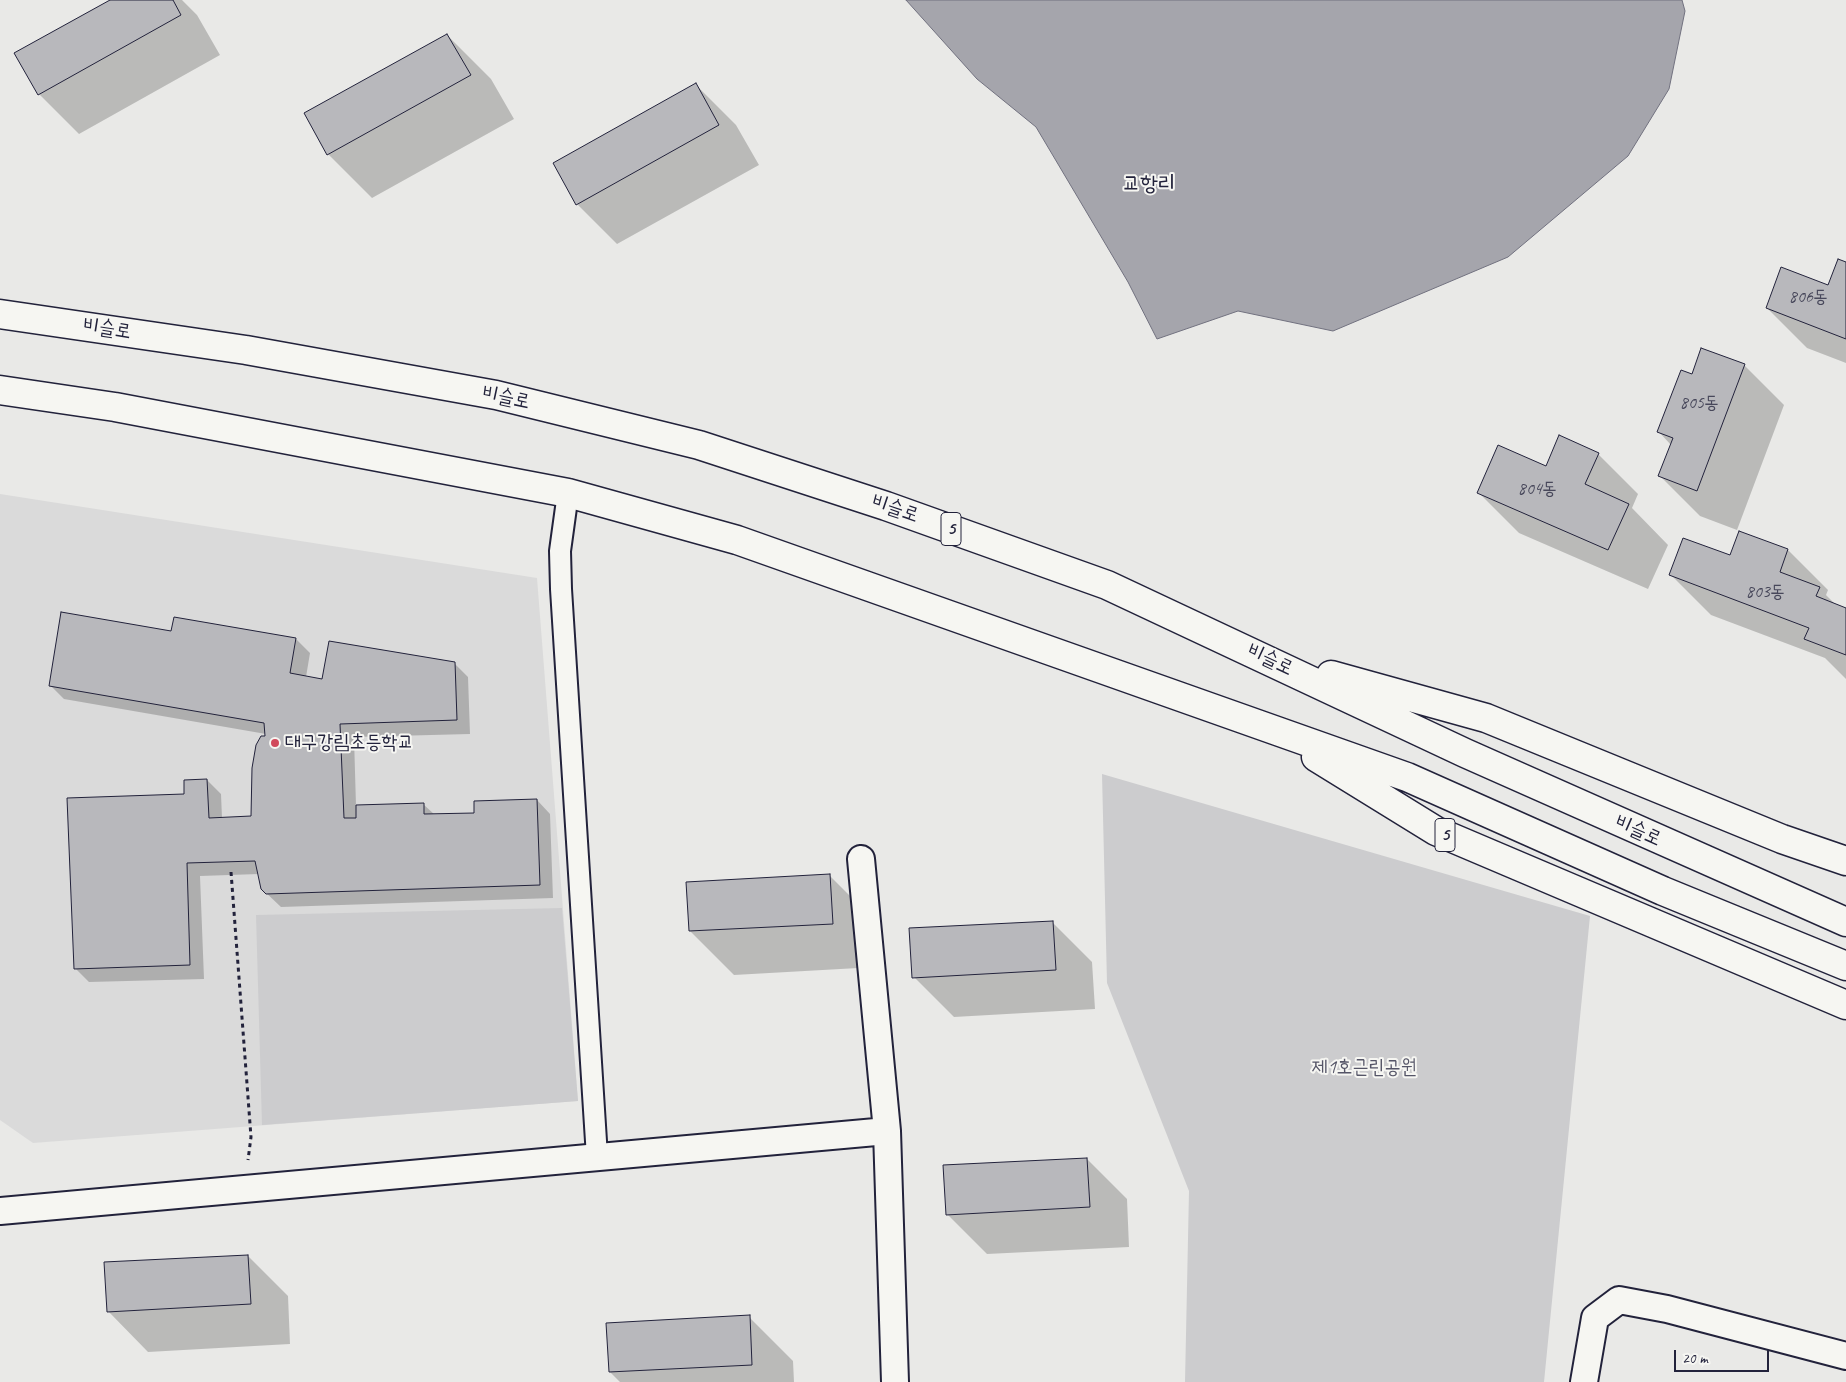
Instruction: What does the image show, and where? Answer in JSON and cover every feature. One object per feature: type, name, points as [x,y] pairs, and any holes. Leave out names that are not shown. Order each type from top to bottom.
[{"type":"main road","name":"비슬로","points":[[0,314],[246,350],[496,396],[699,445],[886,506],[1107,585],[1260,655],[1465,753],[1846,922]]},
{"type":"main road","name":"5","points":[[0,390],[115,408],[568,493],[737,540],[1407,777],[1663,891],[1846,966]]},
{"type":"main road","points":[[1260,655],[1486,718],[1782,839],[1846,861]]},
{"type":"main road","name":"5","points":[[1272,729],[1436,831],[1846,1005]]},
{"type":"street","points":[[568,493],[560,551],[561,589],[597,1157]]},
{"type":"street","points":[[860,859],[887,1131],[896,1382]]},
{"type":"street","points":[[0,1211],[887,1131]]},
{"type":"street","points":[[1584,1382],[1595,1318],[1619,1300],[1667,1309],[1846,1356]]},
{"type":"path","points":[[231,872],[251,1136],[244,1189]]},
{"type":"shaded area","points":[[906,0],[1682,0],[1685,11],[1669,89],[1628,156],[1508,257],[1333,331],[1238,311],[1157,339],[1128,282],[1036,127],[977,79]]},
{"type":"shaded area","name":"대구강림초등학교","points":[[0,494],[537,578],[578,1101],[33,1143],[0,1120]]},
{"type":"green space","name":"제1호근린공원","points":[[1102,774],[1590,916],[1544,1382],[1185,1382],[1189,1191],[1107,983]]},
{"type":"green space","points":[[562,908],[578,1101],[262,1125],[256,915]]},
{"type":"building","points":[[110,0],[173,0],[181,15],[38,95],[14,53]]},
{"type":"building","points":[[447,34],[471,75],[327,155],[304,113]]},
{"type":"building","points":[[696,83],[719,125],[576,205],[553,163]]},
{"type":"building","points":[[1838,259],[1846,262],[1846,339],[1766,308],[1781,267],[1828,285]]},
{"type":"building","points":[[1701,348],[1745,364],[1697,491],[1658,476],[1673,438],[1657,432],[1681,370],[1692,374]]},
{"type":"building","points":[[1559,435],[1599,453],[1585,484],[1629,504],[1608,550],[1477,493],[1498,445],[1546,466]]},
{"type":"building","points":[[1739,531],[1788,549],[1780,572],[1820,587],[1816,596],[1846,608],[1846,655],[1804,639],[1809,628],[1669,575],[1683,538],[1730,555]]},
{"type":"building","points":[[61,612],[171,631],[174,617],[296,638],[290,673],[322,679],[329,641],[455,662],[457,720],[340,724],[344,818],[356,818],[356,805],[424,803],[424,814],[474,813],[474,801],[537,799],[540,885],[266,894],[261,889],[255,861],[187,863],[190,965],[74,969],[67,798],[184,794],[184,780],[207,779],[209,818],[251,816],[252,768],[256,745],[261,736],[265,736],[264,723],[49,686]]},
{"type":"building","points":[[830,874],[833,924],[689,931],[686,882]]},
{"type":"building","points":[[1053,921],[1056,970],[912,978],[909,928]]},
{"type":"building","points":[[1087,1158],[1090,1207],[946,1215],[943,1165]]},
{"type":"building","points":[[248,1255],[251,1304],[107,1312],[104,1262]]},
{"type":"building","points":[[750,1315],[752,1365],[609,1372],[606,1323]]},
{"type":"place","name":"대구강림초등학교","points":[[275,743]]},
{"type":"district","name":"교항리","points":[[1149,184]]}]
